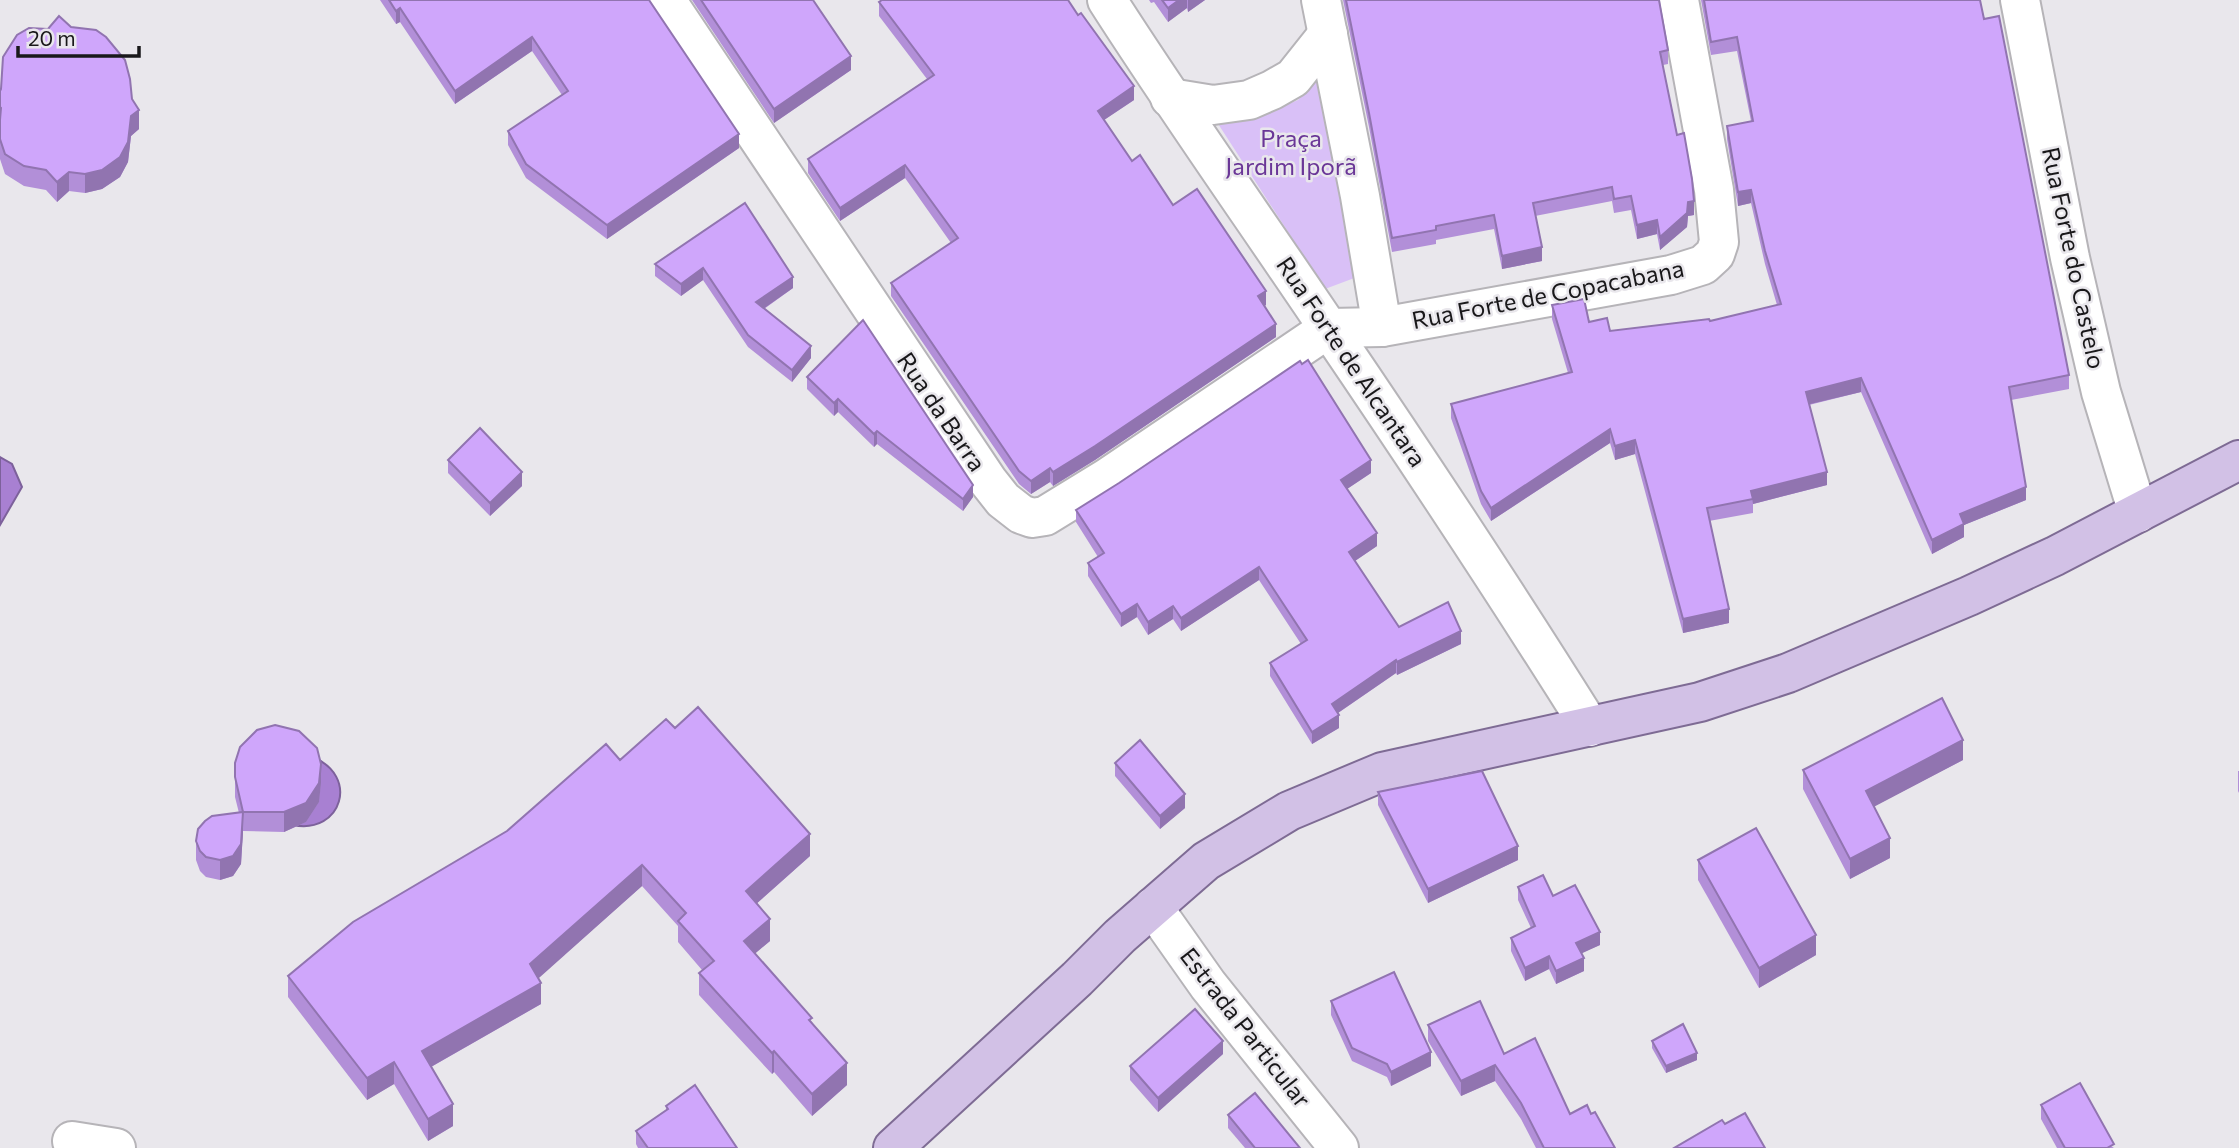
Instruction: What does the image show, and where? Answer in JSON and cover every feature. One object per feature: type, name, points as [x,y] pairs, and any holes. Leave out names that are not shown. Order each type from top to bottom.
[{"type":"main road","points":[[893,1148],[1206,861],[1289,811],[1382,772],[1700,702],[1788,673],[1969,596],[2055,556],[2239,460]]},
{"type":"street","name":"Rua da Barra","points":[[666,0],[953,431],[1003,500],[1021,514],[1032,518],[1045,516],[1329,328]]},
{"type":"street","name":"Rua Forte de Alcantara","points":[[1107,0],[1170,98],[1329,328],[1590,727]]},
{"type":"street","name":"Rua Forte de Copacabana","points":[[1329,328],[1382,327],[1671,275],[1703,265],[1714,254],[1719,242],[1714,190],[1679,0]]},
{"type":"street","name":"Rua Forte do Castelo","points":[[2020,0],[2070,258],[2101,392],[2138,513]]},
{"type":"street","points":[[1170,98],[1213,104],[1249,100],[1272,90],[1293,78],[1324,17]]},
{"type":"street","points":[[1324,17],[1360,195],[1382,327]]},
{"type":"street","name":"Estrada Particular","points":[[1153,907],[1208,985],[1339,1148]]},
{"type":"street","points":[[72,1141],[116,1148]]},
{"type":"green space","name":"Praça Jardim Iporã","points":[[1323,73],[1357,277],[1325,289],[1213,116],[1255,118],[1298,100]]},
{"type":"shaded area","points":[[0,457],[12,464],[22,487],[0,525]]},
{"type":"shaded area","points":[[312,757],[327,766],[336,777],[340,789],[339,802],[333,813],[323,821],[310,826],[293,825]]},
{"type":"building","points":[[389,0],[649,0],[739,134],[607,225],[526,164],[508,131],[568,91],[532,37],[455,91],[400,8],[396,11]]},
{"type":"building","points":[[701,0],[813,0],[851,56],[774,109]]},
{"type":"building","points":[[1068,0],[1078,15],[1081,13],[1134,86],[1098,111],[1132,161],[1140,155],[1173,205],[1197,189],[1266,291],[1258,296],[1276,324],[1095,446],[1053,472],[1050,468],[1031,481],[1019,471],[891,283],[958,238],[905,165],[840,208],[808,159],[934,75],[879,2]]},
{"type":"building","points":[[1162,0],[1179,0],[1168,8]]},
{"type":"building","points":[[1346,0],[1659,0],[1668,50],[1660,52],[1677,135],[1684,133],[1692,179],[1694,201],[1688,202],[1687,213],[1660,237],[1657,220],[1637,225],[1631,196],[1614,199],[1612,187],[1533,203],[1542,247],[1502,256],[1494,215],[1392,238]]},
{"type":"building","points":[[1704,0],[1980,0],[1984,19],[1999,16],[2069,375],[2009,387],[2026,487],[1960,514],[1964,524],[1932,540],[1861,378],[1806,392],[1827,472],[1751,491],[1753,499],[1707,508],[1729,609],[1683,619],[1635,440],[1615,446],[1610,429],[1491,508],[1481,491],[1451,404],[1572,372],[1552,305],[1584,299],[1589,322],[1607,318],[1610,331],[1710,321],[1781,304],[1751,190],[1738,192],[1727,126],[1753,121],[1737,37],[1711,42]]},
{"type":"building","points":[[59,16],[71,27],[96,30],[106,37],[125,60],[132,99],[139,110],[131,116],[128,142],[120,157],[102,170],[85,174],[69,172],[57,182],[46,170],[24,166],[5,154],[0,139],[0,91],[3,57],[17,35],[29,28],[48,29]]},
{"type":"building","points":[[745,203],[793,277],[756,302],[811,346],[792,370],[748,335],[703,268],[681,284],[655,264]]},
{"type":"building","points":[[863,320],[973,485],[963,499],[877,431],[874,434],[838,399],[834,403],[807,377]]},
{"type":"building","points":[[1308,360],[1371,460],[1341,480],[1377,533],[1349,552],[1399,627],[1448,602],[1461,631],[1397,662],[1396,660],[1332,704],[1339,715],[1312,732],[1270,663],[1307,640],[1259,567],[1181,618],[1173,606],[1148,622],[1137,604],[1121,614],[1088,563],[1104,553],[1076,510],[1300,361],[1302,364]]},
{"type":"building","points":[[480,428],[522,472],[490,503],[448,460]]},
{"type":"building","points":[[1942,698],[1963,740],[1866,791],[1890,838],[1850,859],[1803,770]]},
{"type":"building","points":[[698,707],[810,834],[746,891],[770,919],[744,941],[812,1018],[809,1020],[847,1063],[812,1094],[699,973],[714,961],[678,921],[686,913],[642,865],[530,964],[541,983],[422,1051],[453,1104],[428,1119],[394,1062],[367,1078],[288,976],[353,922],[507,831],[606,744],[620,760],[666,719],[675,728]]},
{"type":"building","points":[[275,725],[299,731],[317,748],[321,764],[319,783],[306,803],[284,812],[243,812],[235,777],[235,763],[240,747],[257,730]]},
{"type":"building","points":[[1140,740],[1185,794],[1160,816],[1115,763]]},
{"type":"building","points":[[1482,771],[1518,846],[1428,889],[1378,792]]},
{"type":"building","points":[[243,812],[241,844],[233,856],[220,860],[206,857],[196,841],[198,829],[212,816]]},
{"type":"building","points":[[1756,828],[1816,935],[1759,968],[1698,860]]},
{"type":"building","points":[[1543,875],[1553,896],[1575,885],[1600,932],[1576,943],[1584,958],[1556,971],[1549,956],[1525,968],[1511,938],[1535,926],[1518,887]]},
{"type":"building","points":[[1394,972],[1431,1052],[1391,1072],[1387,1064],[1352,1048],[1331,1001]]},
{"type":"building","points":[[1480,1001],[1504,1054],[1535,1038],[1570,1114],[1587,1105],[1591,1114],[1595,1112],[1615,1148],[1544,1148],[1521,1103],[1495,1065],[1461,1081],[1428,1025]]},
{"type":"building","points":[[1195,1009],[1223,1041],[1158,1098],[1130,1066]]},
{"type":"building","points":[[1683,1024],[1697,1053],[1666,1066],[1652,1041]]},
{"type":"building","points":[[2080,1083],[2114,1144],[2107,1148],[2065,1148],[2041,1105]]},
{"type":"building","points":[[695,1085],[737,1148],[648,1148],[636,1131],[668,1109],[666,1106]]},
{"type":"building","points":[[1255,1093],[1300,1148],[1255,1148],[1228,1115]]},
{"type":"building","points":[[1745,1113],[1765,1148],[1674,1148],[1722,1120],[1725,1124]]}]
